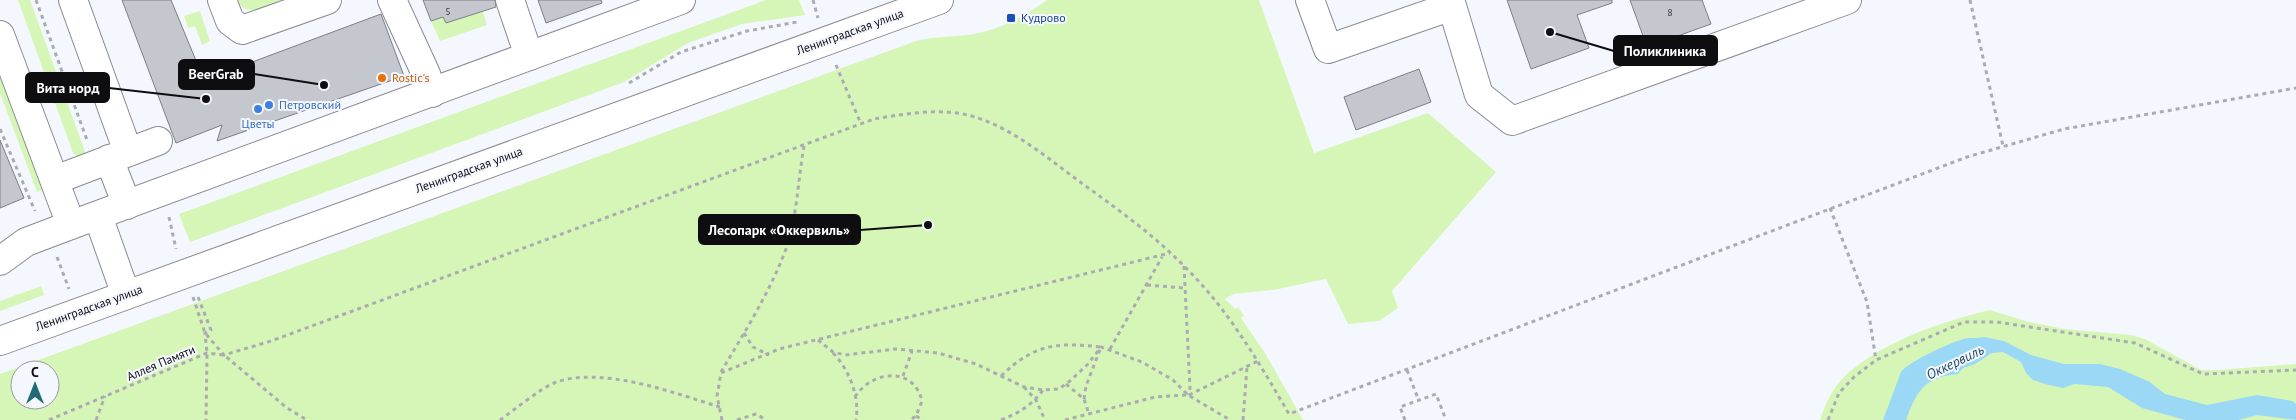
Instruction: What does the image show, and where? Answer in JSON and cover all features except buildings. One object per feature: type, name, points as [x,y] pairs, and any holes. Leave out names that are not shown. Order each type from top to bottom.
[{"type":"street","points":[[72,0],[109,152],[127,205]]},
{"type":"street","points":[[222,0],[230,21],[242,30],[326,0]]},
{"type":"street","points":[[392,0],[426,74],[432,93]]},
{"type":"street","points":[[510,0],[529,56]]},
{"type":"street","points":[[0,261],[26,242],[681,0]]},
{"type":"street","name":"Ленинградская улица","points":[[0,340],[126,295],[886,9],[939,0]]},
{"type":"street","points":[[1310,0],[1328,49],[1452,6],[1479,96],[1512,121],[1847,0]]},
{"type":"street","points":[[2,47],[55,180],[59,230]]},
{"type":"street","points":[[55,180],[109,152],[158,141]]},
{"type":"street","points":[[98,216],[126,295]]},
{"type":"path","points":[[36,0],[109,152]]},
{"type":"path","points":[[812,0],[818,18]]},
{"type":"path","points":[[1970,0],[2003,146]]},
{"type":"path","points":[[836,64],[861,124]]},
{"type":"path","points":[[1289,414],[1967,157],[2064,129],[2296,88]]},
{"type":"path","points":[[224,355],[280,338],[874,119],[930,112],[967,115],[1002,128],[1036,149],[1126,216],[1170,253],[1184,265],[1233,323],[1258,361],[1292,420]]},
{"type":"path","points":[[0,129],[36,215],[59,230],[69,290]]},
{"type":"path","points":[[722,420],[717,396],[721,373],[744,333],[786,248],[804,146]]},
{"type":"path","points":[[1830,208],[1866,302],[1876,360]]},
{"type":"path","points":[[167,210],[177,252]]},
{"type":"path","points":[[721,373],[769,355],[779,349],[1170,253]]},
{"type":"path","points":[[1110,349],[1148,286],[1163,256]]},
{"type":"path","points":[[1184,265],[1190,388],[1188,395]]},
{"type":"path","points":[[1148,286],[1184,288]]},
{"type":"path","points":[[194,293],[192,299],[205,332],[208,353],[206,420]]},
{"type":"path","points":[[198,297],[211,330],[205,332]]},
{"type":"path","points":[[1828,420],[1839,393],[1854,377],[1876,360],[1964,322],[1997,322],[2135,343],[2202,374],[2296,370]]},
{"type":"path","points":[[205,332],[224,355],[287,408],[307,420]]},
{"type":"path","points":[[744,333],[753,347],[769,355]]},
{"type":"path","points":[[817,339],[844,366],[855,396],[858,411],[856,420]]},
{"type":"path","points":[[1001,376],[1029,353],[1052,345],[1101,347],[1110,349],[1162,373],[1188,395],[1230,420]]},
{"type":"path","points":[[832,352],[845,355],[882,350],[912,350],[938,353],[976,364],[1024,387],[1043,390],[1059,388],[1065,384],[1088,364],[1101,347]]},
{"type":"path","points":[[1089,414],[1084,399],[1086,386],[1101,347]]},
{"type":"path","points":[[903,376],[912,350]]},
{"type":"path","name":"Аллея Памяти","points":[[49,420],[208,353],[224,355]]},
{"type":"path","points":[[1065,420],[1155,397],[1188,395],[1258,361]]},
{"type":"path","points":[[1243,420],[1247,366]]},
{"type":"path","points":[[1407,370],[1419,401]]},
{"type":"path","points":[[855,396],[859,391],[882,377],[903,376],[916,384],[921,393],[922,401],[916,416],[910,420]]},
{"type":"path","points":[[500,420],[554,383],[587,377],[641,383],[720,407]]},
{"type":"path","points":[[1065,384],[1084,399]]},
{"type":"path","points":[[1024,387],[1036,400],[1046,420]]},
{"type":"path","points":[[1001,420],[1023,410],[1036,400],[1043,390]]},
{"type":"path","points":[[1405,420],[1400,407],[1436,394],[1446,420]]},
{"type":"path","points":[[96,420],[105,396]]},
{"type":"path","points":[[737,420],[756,414],[766,420]]},
{"type":"path","points":[[916,416],[923,420]]},
{"type":"green space","points":[[18,0],[30,0],[87,157],[79,157],[73,153]]},
{"type":"green space","points":[[237,0],[283,0],[265,8],[252,10],[241,6]]},
{"type":"green space","points":[[766,0],[799,0],[805,15],[742,24],[688,43],[624,82],[190,242],[179,214]]},
{"type":"green space","points":[[1047,0],[1259,0],[1314,153],[1428,113],[1496,172],[1392,291],[1398,308],[1379,321],[1348,324],[1326,279],[1273,290],[1234,294],[1225,299],[1235,309],[1238,307],[1244,316],[1241,318],[1265,353],[1303,420],[0,420],[0,374],[10,370],[10,410],[60,410],[60,360],[39,360],[916,41],[984,32],[1021,16]]},
{"type":"green space","points":[[480,2],[487,25],[440,41],[431,21],[443,17],[446,23],[471,15]]},
{"type":"green space","points":[[200,11],[210,41],[202,45],[195,26],[188,28],[184,16]]},
{"type":"green space","points":[[0,74],[43,190],[37,192],[0,93]]},
{"type":"green space","points":[[41,286],[44,295],[0,311],[0,301]]},
{"type":"green space","points":[[1990,310],[2029,322],[2064,329],[2131,335],[2145,339],[2201,370],[2296,364],[2296,420],[1820,420],[1827,401],[1838,384],[1847,374],[1879,351],[1896,342],[1952,320]]},
{"type":"water","name":"Оккервиль","points":[[1984,337],[2004,341],[2031,355],[2064,364],[2100,364],[2120,369],[2150,382],[2165,394],[2207,405],[2257,395],[2292,401],[2296,404],[2296,420],[2257,415],[2239,420],[2185,420],[2142,408],[2108,387],[2074,384],[2063,388],[2033,380],[2026,373],[2021,362],[2003,352],[1992,353],[1975,364],[1963,368],[1958,374],[1937,378],[1930,382],[1918,393],[1906,420],[1883,420],[1901,372],[1906,367],[1922,357],[1953,343],[1968,338]]},
{"type":"place","name":"Кудрово","points":[[1011,18]]},
{"type":"place","name":"Поликлиника","points":[[1550,32]]},
{"type":"place","name":"Rostic's","points":[[382,78]]},
{"type":"place","name":"BeerGrab","points":[[324,85]]},
{"type":"place","name":"Вита норд","points":[[206,99]]},
{"type":"place","name":"Петровский","points":[[269,105]]},
{"type":"place","name":"Цветы","points":[[258,109]]},
{"type":"place","name":"Лесопарк «Оккервиль»","points":[[928,225]]}]
